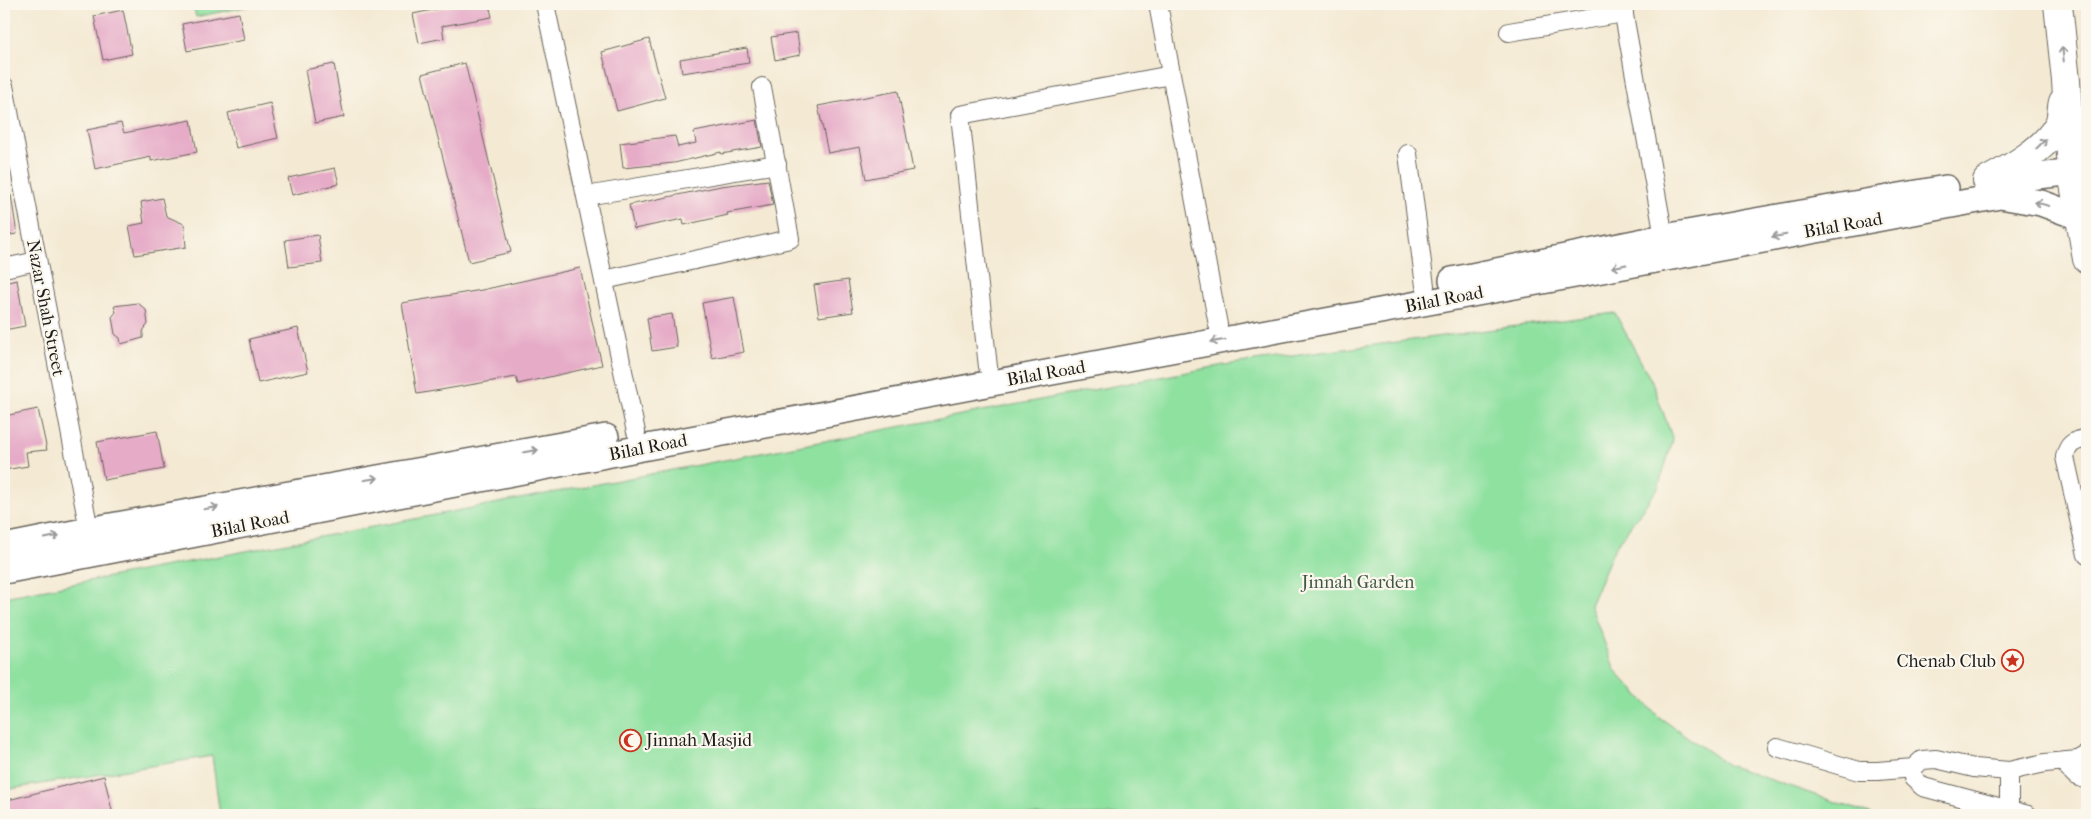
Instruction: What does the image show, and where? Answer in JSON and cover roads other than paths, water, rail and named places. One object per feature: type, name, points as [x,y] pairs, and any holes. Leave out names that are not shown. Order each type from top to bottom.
[{"type":"main road","points":[[2058,4],[2066,81],[2080,172],[2087,259]]},
{"type":"main road","points":[[1987,181],[2021,162],[2043,143],[2059,124],[2066,81]]},
{"type":"main road","name":"Bilal Road","points":[[4,547],[1218,325],[1425,286],[1664,237],[1987,181],[2080,172]]},
{"type":"main road","name":"Bilal Road","points":[[4,571],[681,440],[2000,196],[2041,203],[2083,219]]},
{"type":"street","points":[[545,4],[636,432]]},
{"type":"street","points":[[1158,4],[1218,325]]},
{"type":"street","points":[[1509,32],[1623,8],[1664,237]]},
{"type":"street","points":[[988,367],[960,115],[1171,75]]},
{"type":"street","name":"Nazar Shah Street","points":[[4,86],[89,530]]},
{"type":"street","points":[[604,280],[790,239],[762,87]]},
{"type":"street","points":[[1408,154],[1425,286]]},
{"type":"street","points":[[586,196],[777,164]]},
{"type":"street","points":[[4,268],[37,261]]},
{"type":"street","points":[[2087,438],[2074,440],[2067,448],[2065,457],[2087,555]]},
{"type":"street","points":[[1777,747],[1859,771],[1913,768],[1922,760],[1936,759],[1974,768],[2009,771],[2045,763],[2078,760],[2087,755]]},
{"type":"street","points":[[2063,762],[2075,775],[2087,780]]},
{"type":"street","points":[[1913,768],[1913,778],[1923,787],[2028,815]]},
{"type":"street","points":[[2009,771],[2009,809]]},
{"type":"place","name":"Chenab Club","points":[[2012,661]]},
{"type":"place","name":"Jinnah Masjid","points":[[630,740]]},
{"type":"park label","name":"Jinnah Garden","points":[[1358,582]]}]
